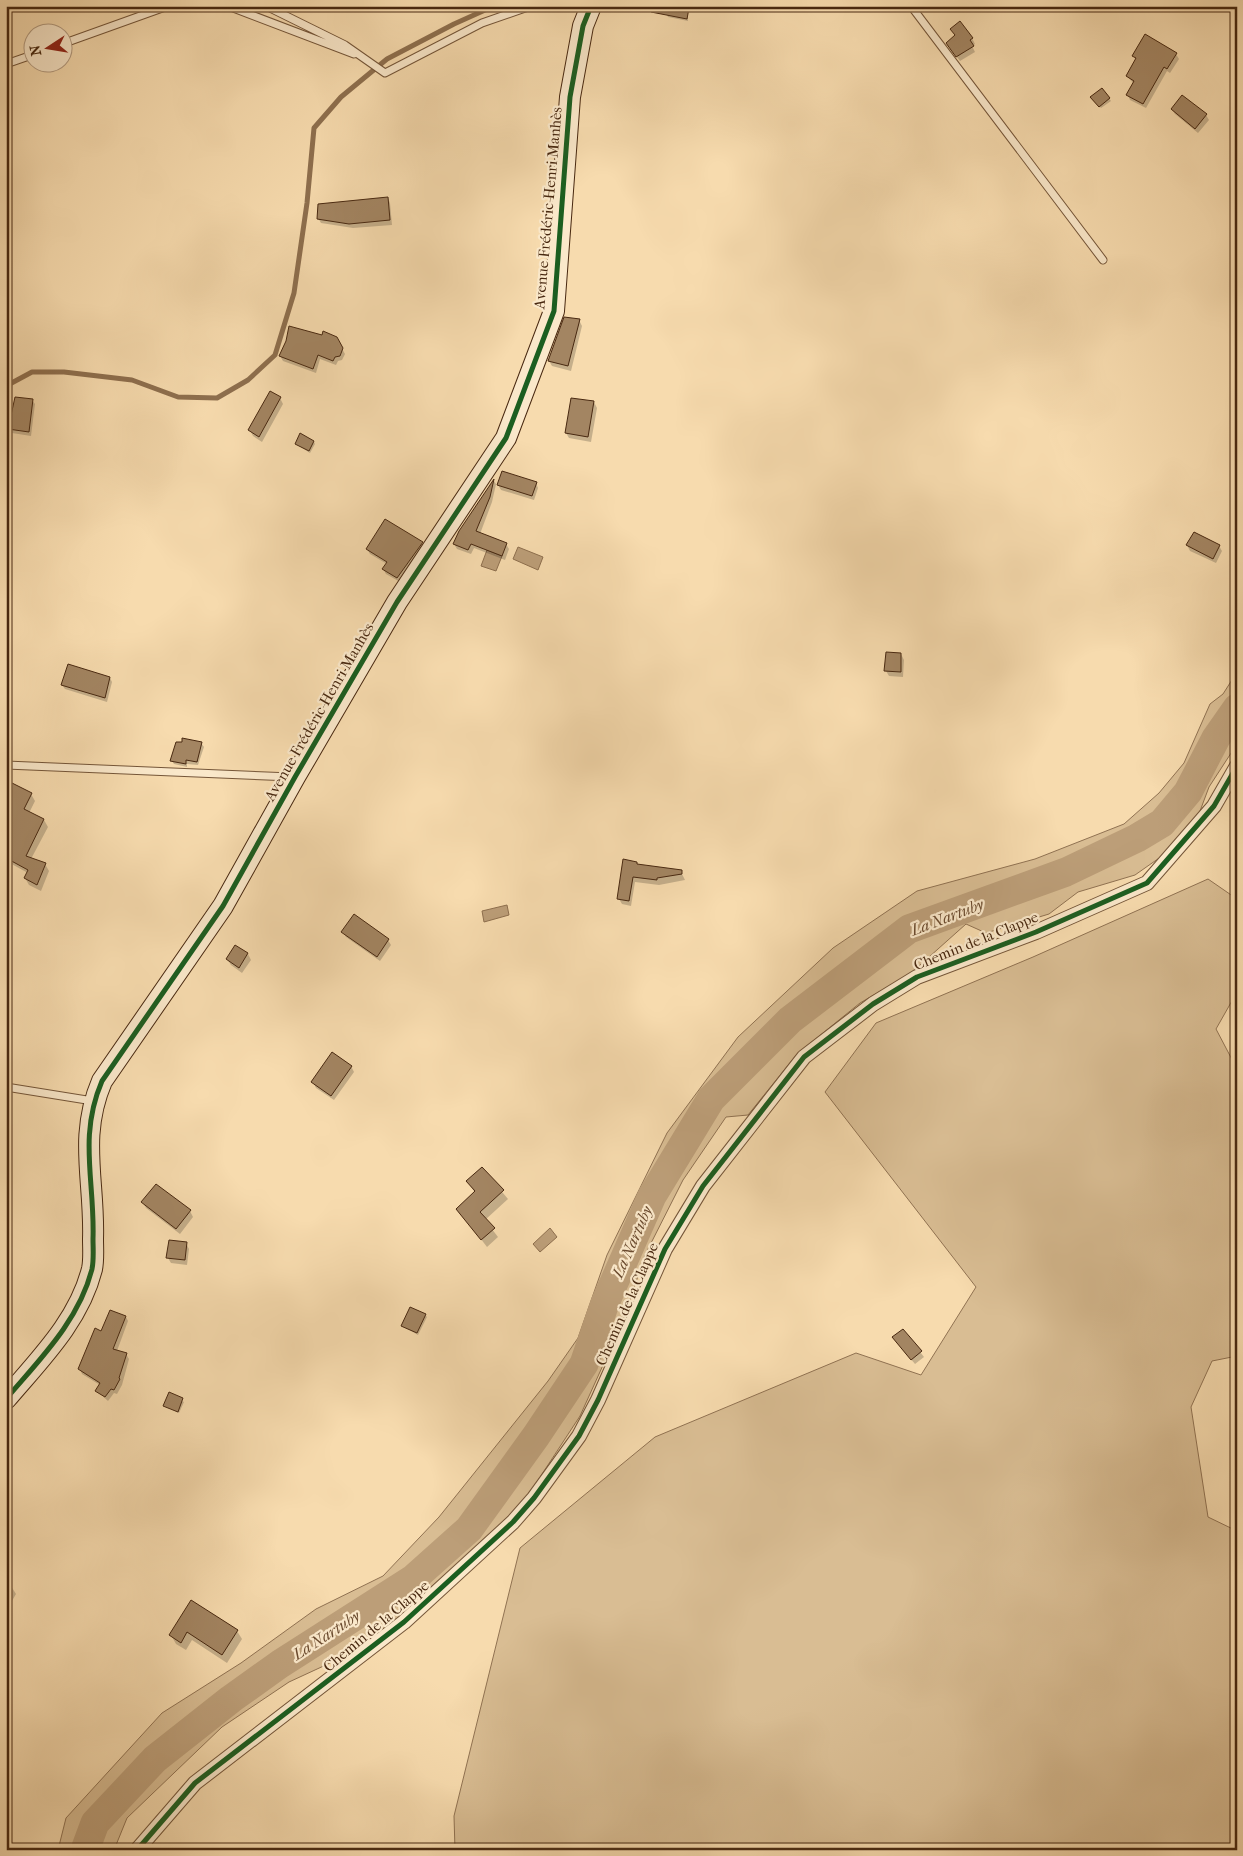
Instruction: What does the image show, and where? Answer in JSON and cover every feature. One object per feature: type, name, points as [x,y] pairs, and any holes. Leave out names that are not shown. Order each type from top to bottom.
[{"type":"street","name":"Avenue Frédéric-Henri Manhès","points":[[6,1399],[59,1337],[75,1312],[92,1269],[94,1216],[88,1130],[94,1101],[102,1081],[223,906],[295,777],[397,602],[506,438],[554,311],[570,97],[583,26],[591,6]]},
{"type":"street","name":"Chemin de la Clappe","points":[[137,1850],[195,1783],[404,1622],[513,1522],[534,1498],[579,1436],[598,1400],[665,1249],[703,1186],[804,1057],[873,1004],[917,977],[1036,932],[1147,883],[1214,806],[1237,766]]},
{"type":"lane","points":[[72,40],[168,6]]},
{"type":"lane","points":[[228,6],[363,58]]},
{"type":"lane","points":[[266,6],[345,45],[385,73],[482,23],[531,6]]},
{"type":"lane","points":[[912,6],[1103,260]]},
{"type":"lane","points":[[6,64],[22,58]]},
{"type":"lane","points":[[6,765],[295,777]]},
{"type":"lane","points":[[6,1086],[94,1101]]},
{"type":"shaded area","points":[[518,547],[543,557],[538,570],[513,559]]},
{"type":"shaded area","points":[[487,550],[502,556],[496,571],[481,566]]},
{"type":"shaded area","name":"La Nartuby","points":[[1237,672],[1237,744],[1209,787],[1197,819],[1172,849],[1135,875],[1078,892],[1049,914],[986,933],[966,924],[910,974],[860,1003],[797,1054],[748,1115],[726,1117],[683,1180],[645,1255],[623,1321],[580,1416],[510,1523],[382,1639],[289,1682],[222,1727],[127,1818],[114,1850],[58,1850],[66,1818],[162,1713],[241,1663],[316,1609],[383,1576],[439,1517],[548,1381],[578,1338],[607,1255],[667,1133],[738,1037],[833,948],[917,891],[1035,859],[1124,824],[1159,793],[1184,763],[1210,704],[1223,694]]},
{"type":"shaded area","points":[[1208,879],[1237,899],[1237,992],[1216,1029],[1237,1069],[1237,1356],[1212,1361],[1191,1407],[1208,1517],[1237,1531],[1237,1850],[455,1850],[454,1816],[520,1548],[655,1437],[856,1353],[921,1375],[976,1287],[825,1092],[876,1023],[1033,957]]},
{"type":"shaded area","points":[[507,905],[509,915],[484,922],[482,911]]},
{"type":"shaded area","points":[[550,1228],[557,1237],[540,1252],[533,1244]]},
{"type":"building","points":[[652,6],[683,6],[689,8],[687,19],[651,12]]},
{"type":"building","points":[[960,21],[973,38],[970,40],[974,46],[956,57],[946,43],[955,35],[950,29]]},
{"type":"building","points":[[1145,34],[1177,53],[1167,69],[1164,67],[1143,104],[1126,95],[1134,81],[1126,76],[1136,58],[1132,56]]},
{"type":"building","points":[[1102,88],[1110,98],[1099,107],[1090,97]]},
{"type":"building","points":[[1182,95],[1207,114],[1195,129],[1171,109]]},
{"type":"building","points":[[388,197],[390,220],[349,224],[317,219],[318,204]]},
{"type":"building","points":[[564,317],[580,319],[568,366],[548,361]]},
{"type":"building","points":[[289,326],[322,335],[323,331],[337,337],[343,348],[340,356],[335,357],[333,361],[318,355],[313,369],[279,356],[286,341]]},
{"type":"building","points":[[270,391],[281,397],[259,437],[248,430]]},
{"type":"building","points":[[15,397],[33,399],[29,432],[8,429]]},
{"type":"building","points":[[571,398],[594,401],[588,437],[565,433]]},
{"type":"building","points":[[300,433],[314,441],[309,451],[295,444]]},
{"type":"building","points":[[502,471],[537,482],[532,496],[497,485]]},
{"type":"building","points":[[494,479],[490,497],[476,531],[507,543],[502,556],[471,544],[468,550],[453,544],[459,531]]},
{"type":"building","points":[[385,519],[423,542],[397,578],[382,569],[387,562],[366,549]]},
{"type":"building","points":[[1194,532],[1220,545],[1213,559],[1186,545]]},
{"type":"building","points":[[886,652],[901,653],[901,672],[884,671]]},
{"type":"building","points":[[68,664],[110,677],[105,698],[61,685]]},
{"type":"building","points":[[182,738],[202,742],[197,762],[186,760],[186,764],[170,761],[176,742],[182,742]]},
{"type":"building","points":[[12,783],[32,793],[24,809],[44,819],[26,856],[46,863],[37,885],[24,878],[28,870],[6,858],[6,794]]},
{"type":"building","points":[[623,859],[637,862],[637,864],[682,870],[682,874],[657,878],[657,880],[633,877],[629,901],[617,899]]},
{"type":"building","points":[[354,914],[389,939],[377,957],[341,932]]},
{"type":"building","points":[[235,945],[248,953],[239,968],[226,959]]},
{"type":"building","points":[[332,1052],[352,1066],[331,1096],[311,1082]]},
{"type":"building","points":[[482,1167],[504,1190],[480,1212],[495,1228],[481,1240],[456,1209],[475,1191],[466,1181]]},
{"type":"building","points":[[156,1184],[191,1210],[176,1229],[141,1202]]},
{"type":"building","points":[[169,1240],[187,1242],[185,1260],[166,1258]]},
{"type":"building","points":[[410,1307],[426,1314],[417,1333],[401,1326]]},
{"type":"building","points":[[110,1310],[126,1316],[113,1349],[127,1353],[120,1379],[114,1390],[111,1389],[105,1397],[95,1391],[100,1383],[78,1369],[95,1328],[101,1331]]},
{"type":"building","points":[[903,1329],[922,1351],[911,1360],[892,1337]]},
{"type":"building","points":[[169,1392],[183,1398],[178,1412],[163,1406]]},
{"type":"building","points":[[191,1600],[238,1630],[222,1655],[187,1632],[181,1643],[169,1635]]},
{"type":"waterway","points":[[6,386],[32,372],[64,372],[132,380],[178,397],[217,398],[248,380],[275,355],[294,293],[307,203],[314,128],[341,97],[387,59],[454,24],[494,6]]},
{"type":"waterway","name":"La Nartuby","points":[[85,1850],[95,1823],[155,1759],[231,1699],[280,1664],[413,1579],[469,1529],[536,1436],[584,1364],[605,1303],[652,1196],[711,1099],[790,1020],[909,929],[1066,872],[1137,838],[1162,823],[1188,792],[1216,738],[1237,708]]},
{"type":"cycle path","points":[[6,1399],[68,1323],[78,1306],[92,1269],[93,1218],[89,1140],[95,1101],[102,1081],[223,906],[295,777],[397,602],[506,438],[554,311],[570,97],[583,26],[591,6]]},
{"type":"cycle path","points":[[137,1850],[195,1783],[404,1622],[513,1522],[534,1498],[579,1436],[598,1400],[665,1249],[703,1186],[804,1057],[873,1004],[917,977],[1036,932],[1147,883],[1214,806],[1237,766]]}]
